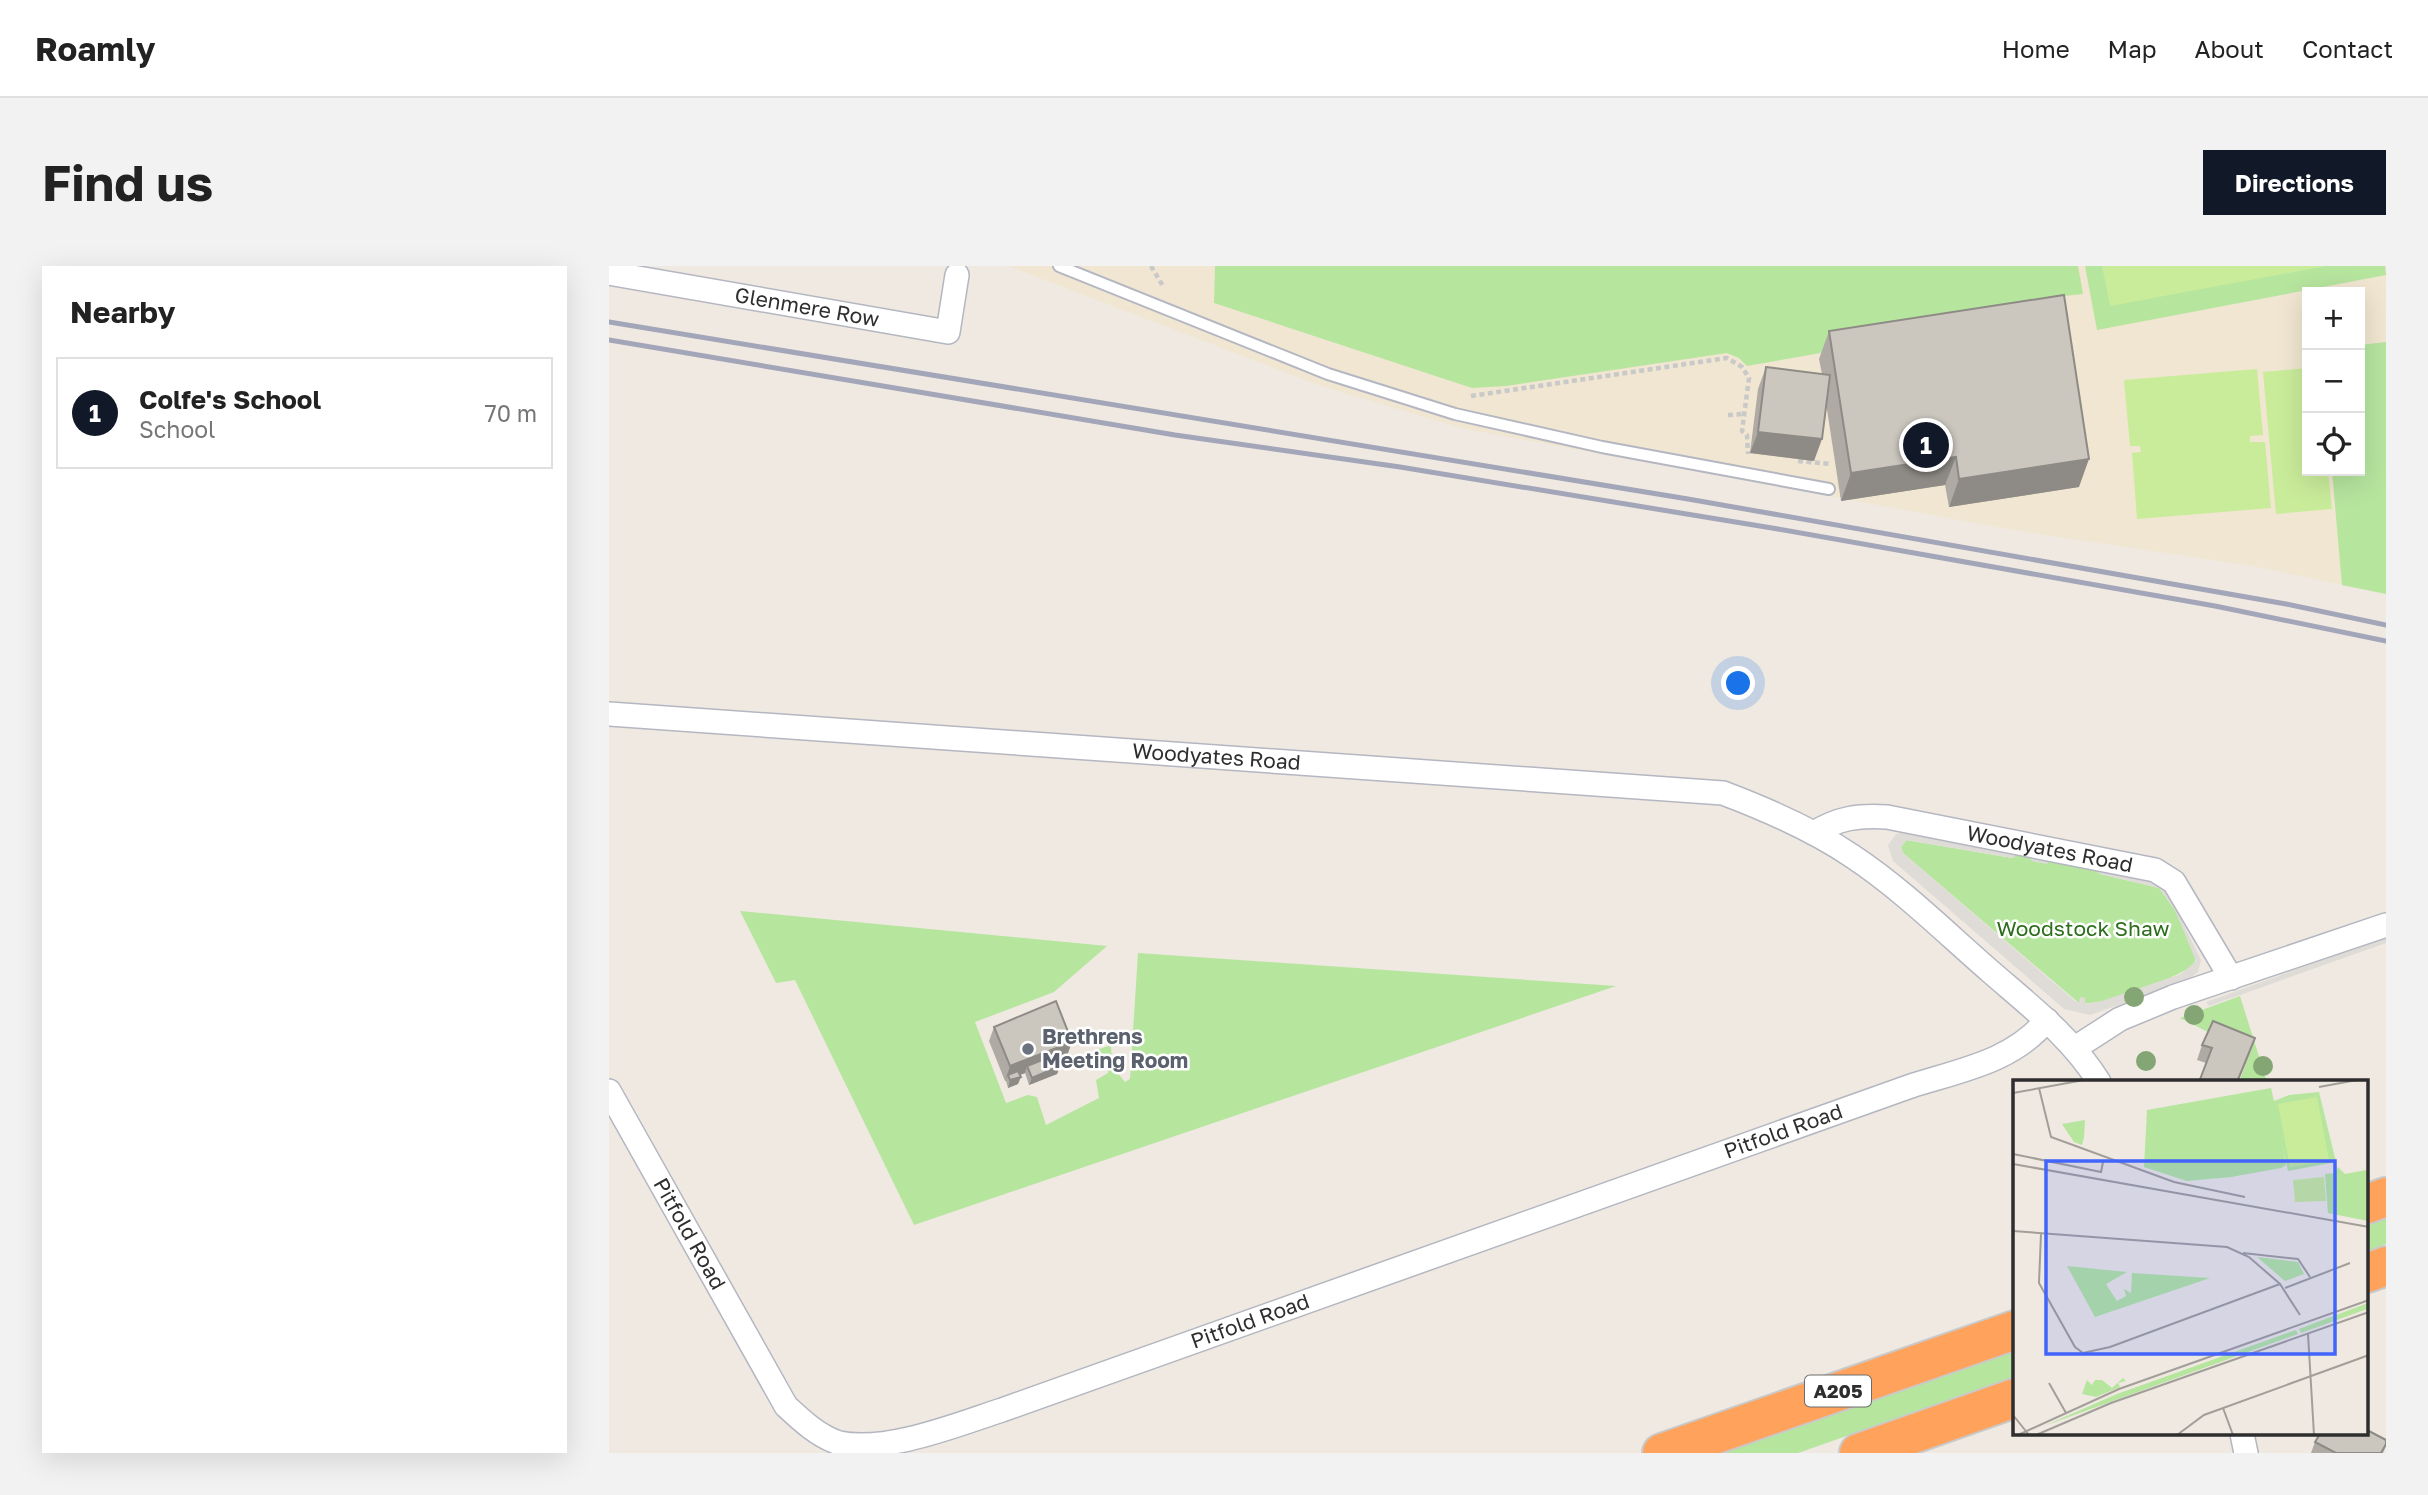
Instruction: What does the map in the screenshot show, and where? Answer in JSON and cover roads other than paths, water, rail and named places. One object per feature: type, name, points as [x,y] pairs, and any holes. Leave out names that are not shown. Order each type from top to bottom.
[{"type":"highway","points":[[2368,1204],[2386,1197]]},
{"type":"highway","points":[[2368,1273],[2386,1266]]},
{"type":"highway","name":"A205","points":[[1662,1453],[2013,1331]]},
{"type":"highway","points":[[1859,1453],[2013,1399]]},
{"type":"street","name":"Glenmere Row","points":[[609,273],[948,332],[957,275]]},
{"type":"street","name":"Woodyates Road","points":[[609,714],[1723,793],[1814,833],[1853,856],[1897,890],[2047,1020],[2075,1048],[2098,1080]]},
{"type":"street","name":"Woodyates Road","points":[[1814,833],[1830,824],[1858,815],[1887,817],[2155,870],[2173,882],[2231,978]]},
{"type":"street","points":[[2075,1048],[2120,1019],[2386,925]]},
{"type":"street","name":"Pitfold Road","points":[[609,1091],[786,1406],[809,1428],[839,1443],[885,1446],[1002,1410],[1898,1091],[1995,1060],[2023,1046],[2047,1020]]},
{"type":"lane","points":[[1059,266],[1328,374],[1443,411],[1602,447],[1829,489]]},
{"type":"railway","points":[[609,322],[1688,499],[2286,604],[2386,625]]},
{"type":"railway","points":[[609,340],[1175,435],[1400,467],[1772,528],[2215,606],[2386,641]]},
{"type":"place","name":"Colfe's School","points":[[1926,445]]},
{"type":"place","name":"Brethrens Meeting Room","points":[[1028,1049]]},
{"type":"park label","name":"Woodstock Shaw","points":[[2083,929]]}]
